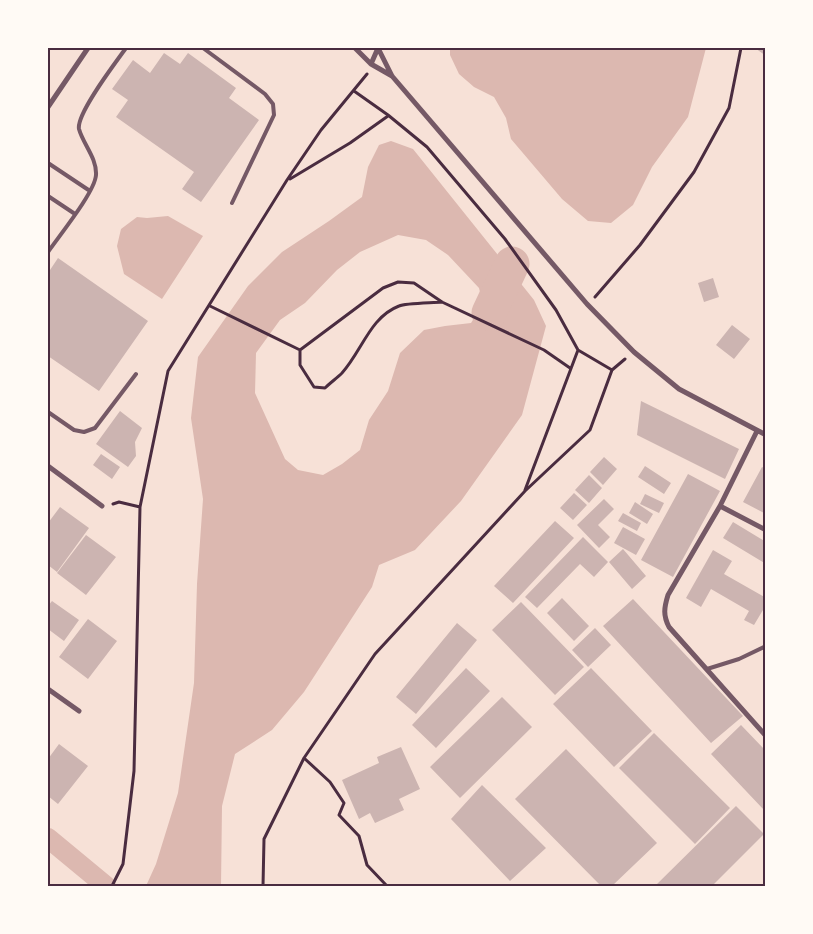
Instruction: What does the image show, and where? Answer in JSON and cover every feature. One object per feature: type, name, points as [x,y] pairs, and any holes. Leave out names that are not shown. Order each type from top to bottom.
[{"type":"street","points":[[48,107],[88,48]]},
{"type":"street","points":[[355,48],[373,66],[392,76]]},
{"type":"street","points":[[373,66],[378,48]]},
{"type":"street","points":[[378,48],[392,76],[588,304],[634,352],[679,389],[766,435]]},
{"type":"street","points":[[757,431],[720,506],[668,595],[664,606],[664,617],[669,627],[766,736]]},
{"type":"street","points":[[48,466],[102,506]]},
{"type":"street","points":[[720,506],[766,530]]},
{"type":"street","points":[[48,689],[79,711]]},
{"type":"lane","points":[[48,252],[90,191],[96,176],[95,163],[78,127],[82,112],[126,48]]},
{"type":"lane","points":[[202,48],[265,94],[273,104],[274,115],[232,203]]},
{"type":"lane","points":[[48,163],[90,191]]},
{"type":"lane","points":[[48,196],[75,214]]},
{"type":"lane","points":[[48,412],[74,430],[84,432],[95,428],[136,374]]},
{"type":"lane","points":[[707,669],[739,659],[766,646]]},
{"type":"path","points":[[588,304],[640,245],[694,172],[730,108],[741,48]]},
{"type":"path","points":[[112,886],[123,864],[134,771],[140,507],[168,371],[287,180],[321,130],[354,92],[373,66]]},
{"type":"path","points":[[354,92],[427,147],[505,240],[556,310],[578,350],[612,370]]},
{"type":"path","points":[[287,180],[350,143],[388,116]]},
{"type":"path","points":[[300,350],[383,288],[398,282],[414,282],[442,302],[544,350],[570,368]]},
{"type":"path","points":[[300,350],[300,365],[314,387],[325,388],[343,372],[363,341],[384,314],[401,305],[442,302]]},
{"type":"path","points":[[210,306],[300,350]]},
{"type":"path","points":[[525,491],[578,350]]},
{"type":"path","points":[[263,886],[264,839],[304,758],[375,654],[525,491],[590,430],[612,370],[634,352]]},
{"type":"path","points":[[102,506],[119,502],[140,507]]},
{"type":"path","points":[[304,758],[330,782],[344,802],[339,816],[359,836],[366,865],[387,886]]},
{"type":"shaded area","points":[[450,48],[706,48],[688,117],[652,167],[633,205],[611,223],[588,221],[562,199],[511,139],[506,118],[494,97],[474,87],[459,74],[450,55]]},
{"type":"shaded area","points":[[391,141],[413,149],[534,300],[546,326],[522,415],[461,501],[415,550],[379,565],[372,587],[304,692],[272,730],[235,754],[222,806],[221,886],[146,886],[156,864],[178,793],[194,683],[197,584],[203,499],[191,418],[198,357],[248,286],[282,252],[362,197],[368,167],[379,145]],"holes":[[[398,235],[426,240],[448,255],[479,288],[483,304],[471,323],[424,330],[400,353],[388,391],[369,420],[360,450],[342,464],[323,475],[298,470],[285,459],[255,393],[256,353],[280,320],[305,303],[337,270],[360,252]]]},
{"type":"shaded area","points":[[168,216],[203,236],[162,299],[124,274],[117,246],[121,229],[137,217]]},
{"type":"building","points":[[755,48],[766,48],[766,56]]},
{"type":"building","points":[[164,53],[180,64],[188,53],[236,88],[229,98],[259,120],[201,202],[182,189],[194,172],[116,117],[128,100],[112,89],[133,60],[150,73]]},
{"type":"building","points":[[58,258],[148,321],[99,391],[48,356],[48,273]]},
{"type":"building","points":[[713,278],[719,297],[704,302],[698,283]]},
{"type":"building","points":[[732,325],[750,339],[734,359],[716,345]]},
{"type":"building","points":[[641,401],[739,449],[725,479],[637,435]]},
{"type":"building","points":[[120,411],[142,428],[135,442],[136,456],[128,467],[96,444]]},
{"type":"building","points":[[101,454],[120,467],[112,479],[93,465]]},
{"type":"building","points":[[604,457],[617,469],[603,485],[590,472]]},
{"type":"building","points":[[645,466],[671,483],[664,494],[638,477]]},
{"type":"building","points":[[762,467],[766,469],[766,514],[743,502]]},
{"type":"building","points":[[688,474],[720,491],[673,577],[641,560]]},
{"type":"building","points":[[589,475],[602,488],[589,503],[575,490]]},
{"type":"building","points":[[574,493],[587,505],[573,520],[560,508]]},
{"type":"building","points":[[645,494],[664,503],[659,513],[640,504]]},
{"type":"building","points":[[604,499],[614,509],[598,525],[610,537],[599,548],[577,525]]},
{"type":"building","points":[[635,502],[653,514],[647,524],[629,513]]},
{"type":"building","points":[[60,507],[89,528],[57,572],[48,565],[48,523]]},
{"type":"building","points":[[623,513],[641,523],[637,531],[618,521]]},
{"type":"building","points":[[555,521],[574,538],[513,603],[494,586]]},
{"type":"building","points":[[733,522],[766,542],[766,564],[723,538]]},
{"type":"building","points":[[623,527],[645,539],[636,555],[614,543]]},
{"type":"building","points":[[86,535],[116,557],[86,595],[57,573]]},
{"type":"building","points":[[583,537],[608,562],[594,577],[580,564],[537,608],[525,597]]},
{"type":"building","points":[[623,549],[646,576],[632,589],[609,562]]},
{"type":"building","points":[[713,550],[732,561],[724,574],[766,598],[766,605],[754,625],[744,620],[749,611],[711,589],[701,607],[686,598]]},
{"type":"building","points":[[562,598],[589,626],[574,641],[547,613]]},
{"type":"building","points":[[633,599],[743,716],[711,743],[603,626]]},
{"type":"building","points":[[52,601],[79,620],[64,641],[48,629],[48,606]]},
{"type":"building","points":[[521,602],[584,667],[555,695],[492,630]]},
{"type":"building","points":[[88,619],[117,641],[88,679],[59,657]]},
{"type":"building","points":[[457,623],[477,640],[416,714],[396,697]]},
{"type":"building","points":[[595,628],[611,645],[588,667],[572,650]]},
{"type":"building","points":[[466,668],[490,691],[436,748],[412,725]]},
{"type":"building","points":[[591,668],[652,731],[614,767],[553,704]]},
{"type":"building","points":[[502,697],[532,727],[460,798],[430,767]]},
{"type":"building","points":[[741,725],[766,751],[766,812],[711,754]]},
{"type":"building","points":[[654,733],[730,808],[695,844],[619,768]]},
{"type":"building","points":[[59,744],[88,766],[58,804],[48,796],[48,759]]},
{"type":"building","points":[[401,747],[420,789],[399,799],[404,810],[375,823],[370,813],[359,819],[342,780],[379,763],[377,757]]},
{"type":"building","points":[[566,749],[657,843],[612,886],[601,886],[515,799]]},
{"type":"building","points":[[482,785],[546,848],[510,881],[451,819]]},
{"type":"building","points":[[736,806],[764,834],[712,886],[655,886]]},
{"type":"waterway","points":[[489,313],[512,264]]},
{"type":"waterway","points":[[48,838],[106,886]]}]
